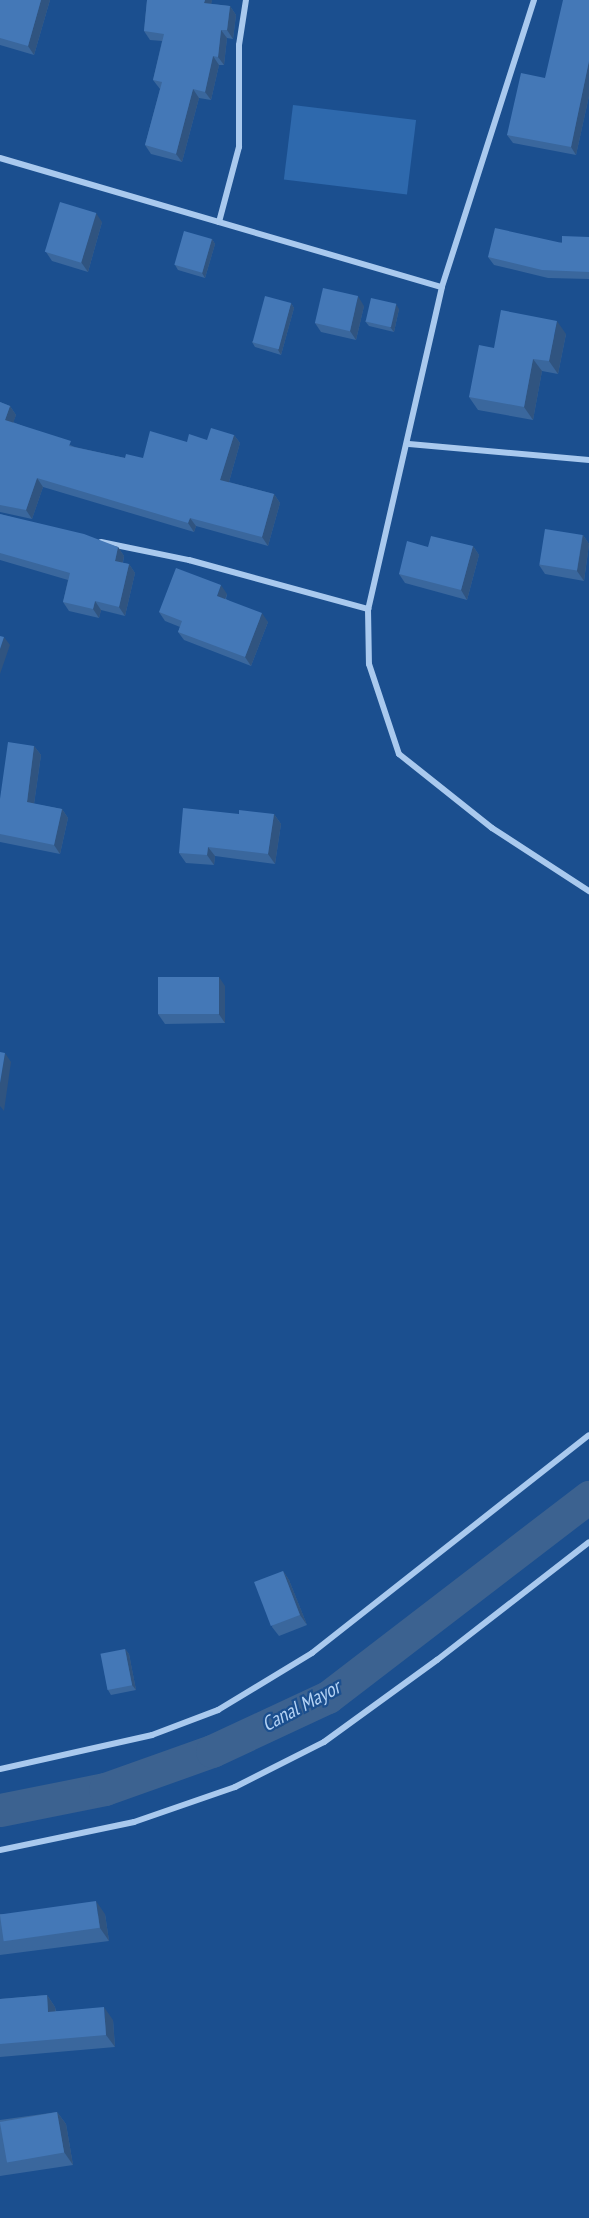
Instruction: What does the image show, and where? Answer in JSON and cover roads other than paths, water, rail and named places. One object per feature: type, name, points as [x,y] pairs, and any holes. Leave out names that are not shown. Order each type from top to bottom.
[{"type":"street","points":[[219,222],[239,147],[239,45],[246,0]]},
{"type":"street","points":[[534,0],[442,287],[409,444],[368,609],[369,664],[399,754],[492,828],[589,891]]},
{"type":"street","points":[[0,158],[442,287]]},
{"type":"street","points":[[409,444],[589,460]]},
{"type":"street","points":[[90,539],[189,560],[368,609]]},
{"type":"street","points":[[0,1769],[152,1736],[218,1710],[312,1653],[589,1435]]},
{"type":"street","points":[[0,1850],[134,1822],[235,1787],[324,1742],[589,1542]]},
{"type":"waterway","name":"Canal Mayor","points":[[0,1810],[105,1789],[212,1751],[328,1697],[589,1497]]}]
